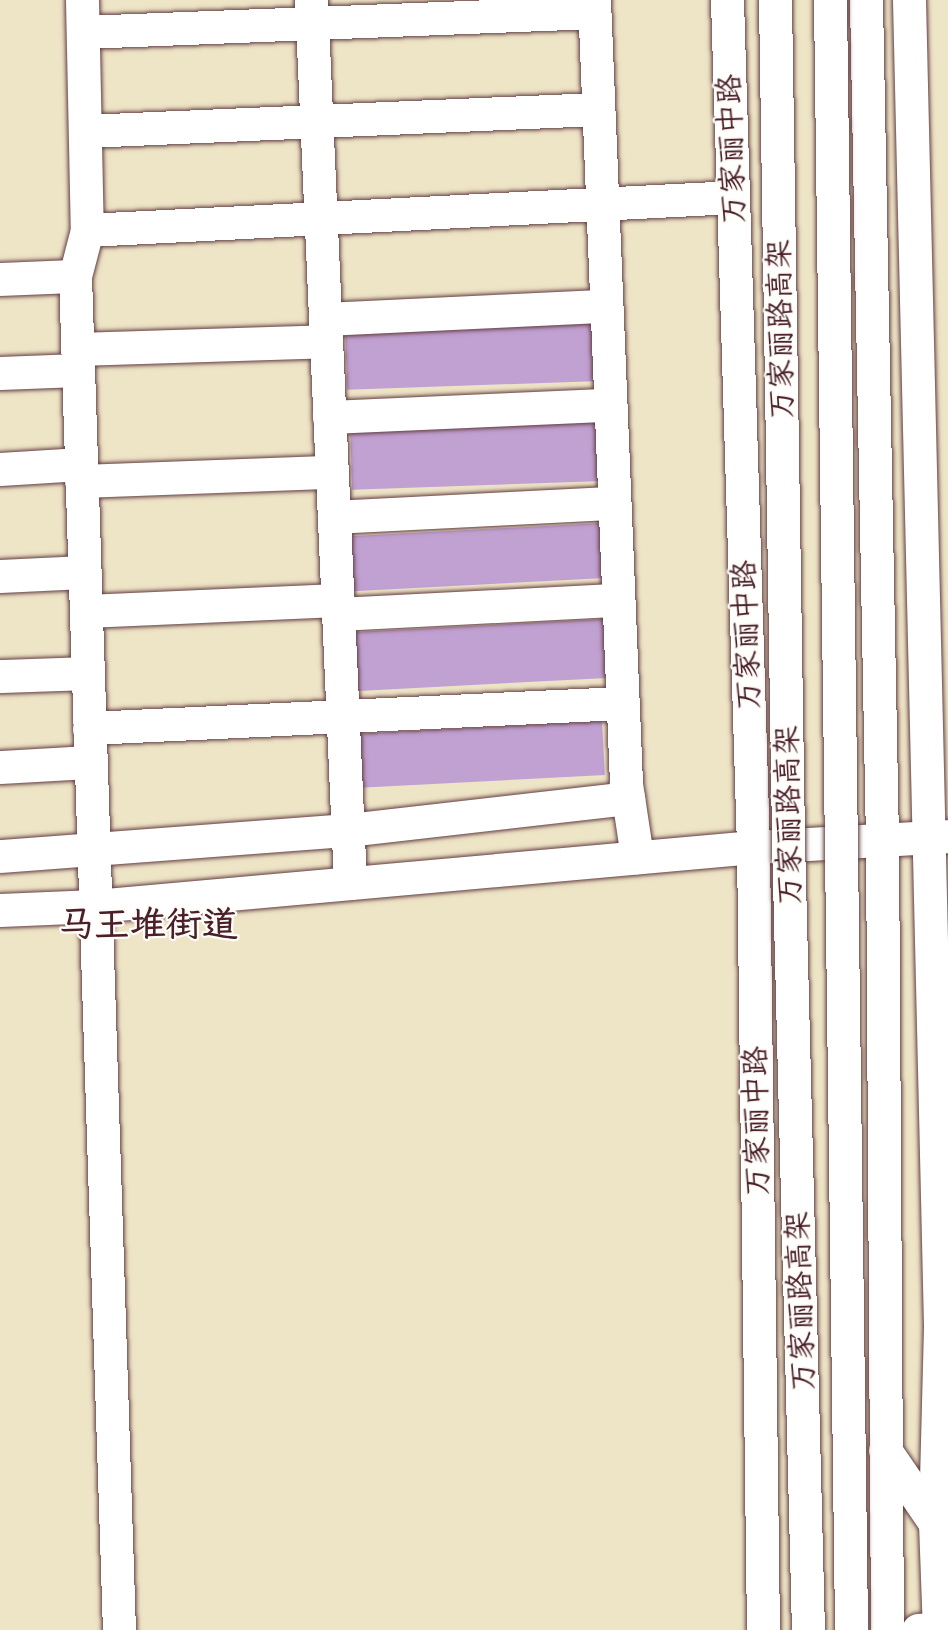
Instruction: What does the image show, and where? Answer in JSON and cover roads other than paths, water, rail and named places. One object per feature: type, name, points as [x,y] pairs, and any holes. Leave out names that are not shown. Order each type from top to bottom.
[{"type":"main road","points":[[82,0],[87,230],[75,276],[119,1630]]},
{"type":"main road","name":"万家丽中路","points":[[727,0],[753,847],[763,1630]]},
{"type":"main road","name":"万家丽路高架","points":[[775,0],[788,841],[808,1630]]},
{"type":"main road","name":"万家丽路高架","points":[[830,0],[851,1630]]},
{"type":"main road","points":[[866,0],[882,839],[887,1630]]},
{"type":"main road","points":[[909,0],[939,836],[941,1528],[936,1629]]},
{"type":"main road","points":[[83,32],[312,11],[594,6],[622,703],[628,798],[637,857]]},
{"type":"main road","points":[[312,11],[350,883]]},
{"type":"main road","points":[[85,131],[597,108]]},
{"type":"main road","points":[[87,230],[733,197]]},
{"type":"main road","points":[[0,279],[75,276]]},
{"type":"main road","points":[[0,373],[77,360],[325,330],[605,306]]},
{"type":"main road","points":[[329,417],[609,405]]},
{"type":"main road","points":[[0,469],[81,472],[332,471]]},
{"type":"main road","points":[[334,517],[613,503]]},
{"type":"main road","points":[[0,576],[84,572]]},
{"type":"main road","points":[[86,611],[618,600]]},
{"type":"main road","points":[[0,676],[87,673]]},
{"type":"main road","points":[[89,728],[343,718],[622,703]]},
{"type":"main road","points":[[0,767],[90,762]]},
{"type":"main road","points":[[0,856],[348,830],[628,798]]},
{"type":"main road","points":[[0,910],[95,906],[753,847],[939,836]]},
{"type":"main road","points":[[885,1450],[941,1528]]},
{"type":"district","name":"马王堆街道","points":[[148,925]]}]
